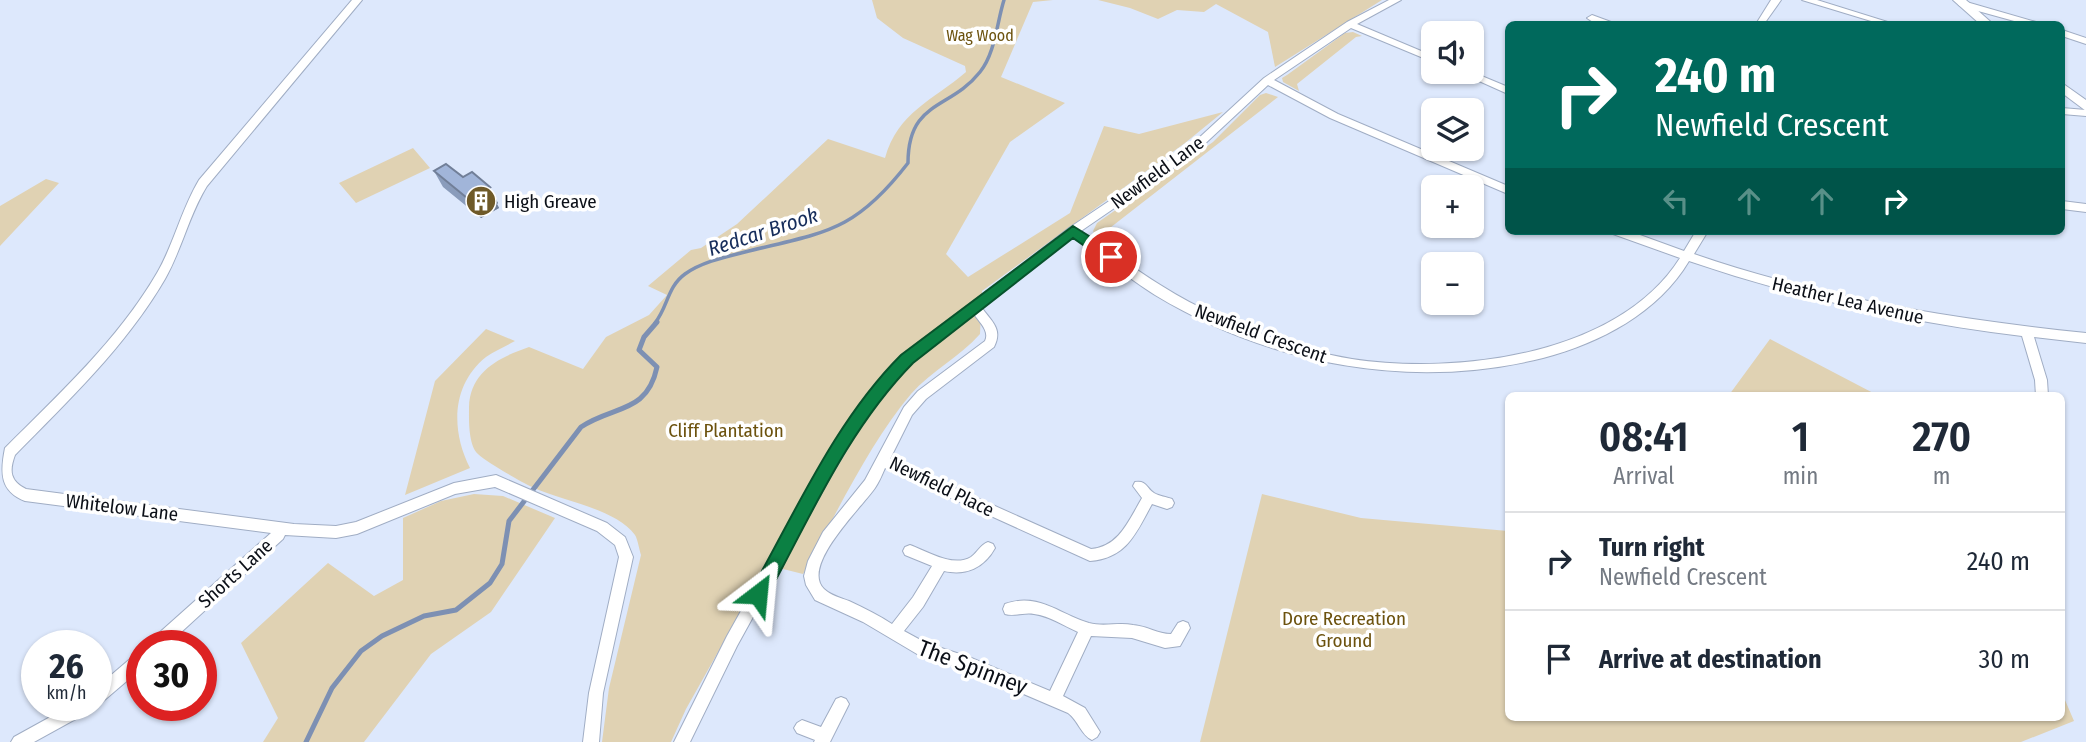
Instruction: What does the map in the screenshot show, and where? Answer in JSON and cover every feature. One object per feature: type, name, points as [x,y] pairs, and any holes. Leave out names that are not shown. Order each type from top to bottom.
[{"type":"street","name":"Whitelow Lane","points":[[357,0],[197,191],[171,257],[136,314],[10,452],[2,470],[5,483],[24,495],[282,528],[336,532],[356,528],[454,489],[496,481],[612,533],[620,541],[626,558],[596,693],[591,742]]},
{"type":"street","name":"Newfield Lane","points":[[682,742],[735,637],[854,423],[885,382],[907,359],[1073,231],[1192,149],[1267,80],[1350,24],[1396,0]]},
{"type":"street","points":[[1762,21],[1776,0]]},
{"type":"street","points":[[1807,0],[1879,21]]},
{"type":"street","points":[[1961,2],[1983,21]]},
{"type":"street","points":[[1961,2],[2023,21]]},
{"type":"street","points":[[1592,18],[1600,21]]},
{"type":"street","points":[[1350,24],[1421,54]]},
{"type":"street","points":[[2065,34],[2086,41]]},
{"type":"street","points":[[1267,80],[1334,116],[1505,189]]},
{"type":"street","points":[[1484,80],[1505,89]]},
{"type":"street","points":[[2065,90],[2086,107]]},
{"type":"street","points":[[2065,111],[2086,113]]},
{"type":"street","points":[[2065,205],[2086,208]]},
{"type":"street","name":"Newfield Crescent","points":[[1073,231],[1165,295],[1205,315],[1307,353],[1368,366],[1399,368],[1497,364],[1523,360],[1574,344],[1615,326],[1662,288],[1700,235]]},
{"type":"street","name":"Heather Lea Avenue","points":[[1628,235],[1758,279],[1837,300],[1937,319],[2086,338]]},
{"type":"street","name":"Newfield Place","points":[[975,307],[991,329],[993,337],[990,344],[922,395],[896,430],[883,461],[1090,555],[1102,556],[1121,544],[1145,491],[1167,503]]},
{"type":"street","points":[[2027,332],[2039,370],[2042,392]]},
{"type":"street","name":"The Spinney","points":[[883,461],[870,484],[828,536],[815,561],[811,576],[820,595],[922,649],[969,664],[1054,698],[1080,713],[1092,733]]},
{"type":"street","name":"Shorts Lane","points":[[173,630],[278,535],[282,528]]},
{"type":"street","points":[[910,551],[959,568],[975,564],[988,548]]},
{"type":"street","name":"The Spinney","points":[[894,633],[918,602],[942,563]]},
{"type":"street","points":[[1010,609],[1030,605],[1087,629],[1137,632],[1167,643],[1175,641],[1183,628]]},
{"type":"street","points":[[1054,698],[1087,629]]},
{"type":"street","points":[[112,684],[126,672]]},
{"type":"street","points":[[802,728],[823,739],[841,704]]},
{"type":"street","points":[[19,742],[57,721]]},
{"type":"green space","name":"Cliff Plantation","points":[[872,0],[1053,0],[1033,2],[1001,77],[1065,103],[1010,142],[946,254],[968,277],[1070,213],[1104,126],[1139,134],[1223,112],[1185,143],[982,291],[980,334],[919,386],[896,413],[853,481],[803,574],[767,565],[686,709],[671,742],[602,742],[609,688],[641,555],[636,537],[615,518],[532,487],[478,454],[472,445],[470,432],[471,394],[481,375],[489,367],[529,347],[583,369],[606,337],[649,315],[667,295],[648,286],[691,250],[701,248],[737,224],[828,139],[885,158],[898,129],[907,118],[966,72],[965,66],[903,38],[877,18]]},
{"type":"green space","points":[[1098,0],[1382,0],[1275,67],[1268,32],[1216,4],[1204,12],[1177,10],[1158,19]]},
{"type":"green space","points":[[1353,32],[1362,36],[1356,37],[1297,84],[1299,91],[1283,82],[1282,78],[1345,33]]},
{"type":"green space","points":[[1266,93],[1278,97],[1097,238],[1093,231],[1097,223],[1213,142],[1260,95]]},
{"type":"green space","points":[[413,148],[430,168],[356,203],[339,183]]},
{"type":"green space","points":[[46,179],[59,183],[0,246],[0,206]]},
{"type":"green space","points":[[486,329],[515,341],[489,355],[474,368],[461,395],[457,424],[470,468],[405,495],[435,381]]},
{"type":"green space","points":[[1770,339],[1871,392],[1731,392]]},
{"type":"green space","points":[[474,494],[503,496],[555,518],[491,612],[431,654],[364,742],[263,742],[278,718],[241,643],[328,563],[374,596],[403,580],[403,518],[441,501]]},
{"type":"green space","name":"Dore Recreation Ground","points":[[1262,494],[1361,518],[1505,531],[1505,721],[2065,721],[2065,700],[2074,721],[2021,742],[1200,742]]},
{"type":"building","points":[[446,164],[463,177],[472,172],[490,187],[487,188],[490,191],[472,202],[434,171]]},
{"type":"waterway","name":"Redcar Brook","points":[[655,323],[679,279],[692,270],[722,258],[817,234],[854,217],[871,204],[908,163],[910,143],[915,128],[923,117],[968,84],[985,65],[1004,0]]},
{"type":"waterway","name":"Redcar Brook","points":[[306,742],[332,688],[361,651],[382,636],[424,616],[456,610],[490,583],[502,564],[509,521],[581,427],[628,406],[646,393],[657,367],[639,350],[644,337],[657,322]]},
{"type":"place","name":"High Greave","points":[[481,201]]},
{"type":"route","points":[[758,594],[854,423],[869,401],[907,359],[1073,231],[1111,257]]},
{"type":"park label","name":"Wag Wood","points":[[980,35]]}]
